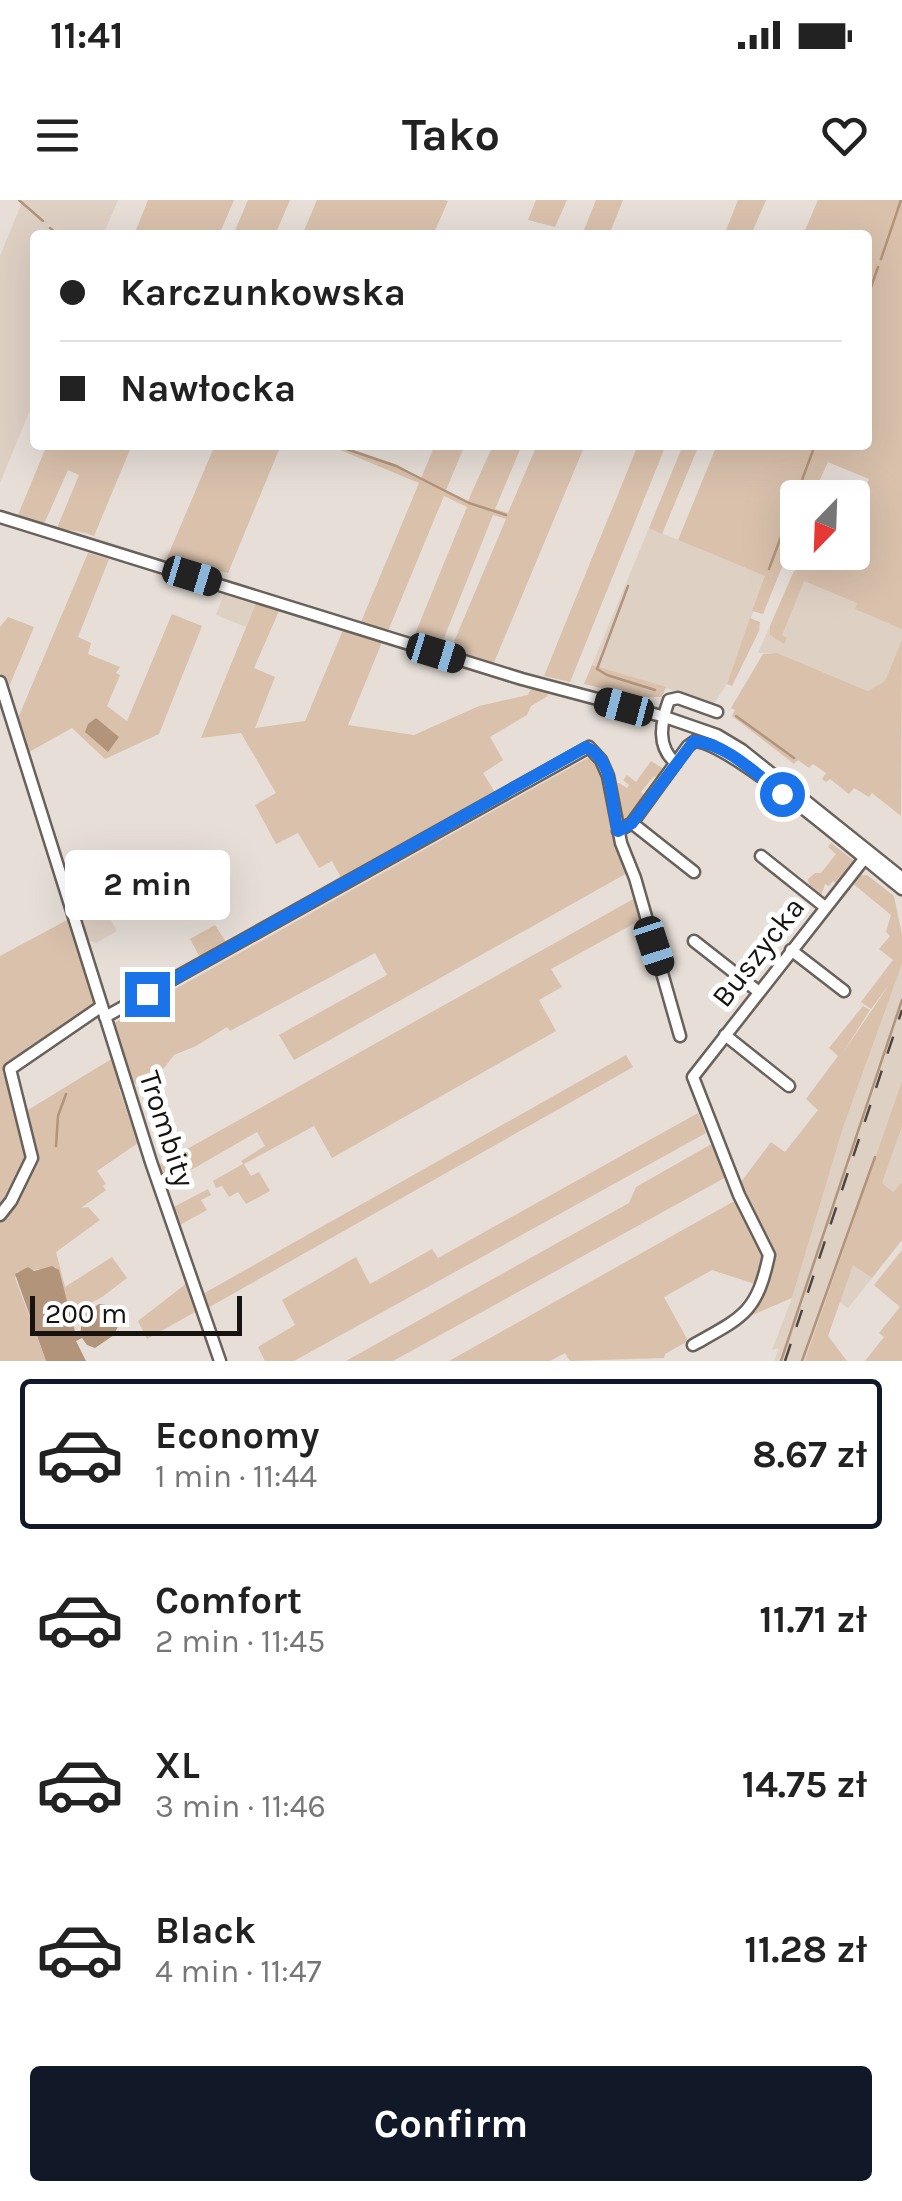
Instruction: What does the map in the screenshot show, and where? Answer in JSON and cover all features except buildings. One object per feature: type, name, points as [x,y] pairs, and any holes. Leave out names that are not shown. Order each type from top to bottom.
[{"type":"street","points":[[0,517],[522,679],[665,718],[736,746],[902,874]]},
{"type":"street","name":"Trombity","points":[[0,682],[158,1186],[220,1361]]},
{"type":"street","points":[[676,763],[662,747],[669,700],[717,712]]},
{"type":"street","points":[[618,831],[632,823],[694,741],[706,742],[725,752],[902,889]]},
{"type":"street","points":[[0,1215],[32,1158],[10,1071],[104,1012],[586,747],[593,750],[605,767],[618,831],[672,998],[680,1036]]},
{"type":"street","points":[[632,823],[694,872]]},
{"type":"street","points":[[761,856],[825,906]]},
{"type":"street","name":"Buszycka","points":[[694,1344],[750,1310],[766,1271],[769,1250],[739,1194],[694,1077],[864,859]]},
{"type":"street","points":[[694,941],[759,992]]},
{"type":"street","points":[[791,950],[844,990]]},
{"type":"street","points":[[725,1036],[789,1086]]},
{"type":"shaded area","points":[[23,200],[118,200],[105,230],[30,230],[30,410],[0,483],[0,256]]},
{"type":"shaded area","points":[[148,200],[234,200],[221,230],[136,230]]},
{"type":"shaded area","points":[[248,200],[290,200],[277,230],[235,230]]},
{"type":"shaded area","points":[[317,200],[448,201],[435,230],[304,230]]},
{"type":"shaded area","points":[[536,200],[567,200],[555,227],[528,220]]},
{"type":"shaded area","points":[[596,200],[623,200],[611,230],[584,230]]},
{"type":"shaded area","points":[[738,200],[766,200],[753,230],[726,230]]},
{"type":"shaded area","points":[[818,200],[902,200],[902,629],[855,609],[857,603],[804,581],[782,635],[787,638],[784,644],[770,635],[770,626],[795,570],[870,570],[869,479],[828,462],[820,480],[780,480],[781,570],[763,614],[752,611],[765,576],[678,540],[715,450],[872,450],[872,230],[805,230]]},
{"type":"shaded area","points":[[45,450],[130,450],[94,536],[130,551],[86,533],[57,528],[79,475],[68,470],[44,524],[18,515]]},
{"type":"shaded area","points":[[213,450],[279,450],[228,573],[216,570],[213,576],[166,560]]},
{"type":"shaded area","points":[[340,450],[352,450],[398,465],[421,478],[433,450],[463,450],[446,490],[468,501],[491,450],[520,450],[495,509],[508,513],[535,450],[583,450],[493,665],[450,651],[506,519],[493,515],[440,648],[413,639],[467,507],[444,496],[388,631],[361,622],[419,483]]},
{"type":"shaded area","points":[[636,450],[664,450],[570,682],[544,676]]},
{"type":"shaded area","points":[[681,450],[697,450],[662,534],[649,528]]},
{"type":"shaded area","points":[[649,528],[766,576],[727,684],[714,703],[592,665]]},
{"type":"shaded area","points":[[88,553],[109,559],[78,637],[91,643],[88,654],[120,667],[107,706],[127,721],[172,614],[202,626],[159,734],[105,759],[72,728],[29,752],[18,718]]},
{"type":"shaded area","points":[[794,571],[902,620],[902,640],[885,681],[868,691],[777,653],[758,653]]},
{"type":"shaded area","points":[[224,594],[256,603],[246,627],[216,615]]},
{"type":"shaded area","points":[[256,603],[279,611],[254,668],[275,677],[255,728],[305,721],[343,630],[382,642],[348,725],[414,735],[479,706],[528,695],[531,688],[547,693],[531,706],[527,715],[490,737],[503,760],[483,773],[496,794],[343,881],[332,861],[319,868],[298,833],[276,844],[255,805],[276,793],[241,733],[201,738]]},
{"type":"shaded area","points":[[8,617],[34,627],[8,689],[0,672],[0,627]]},
{"type":"shaded area","points":[[750,618],[760,622],[759,631],[732,686],[727,684]]},
{"type":"shaded area","points":[[902,640],[901,816],[872,793],[869,797],[854,788],[849,794],[830,779],[826,782],[822,779],[826,773],[813,764],[809,768],[798,760],[794,764],[732,716],[735,710],[731,708],[763,654],[777,653],[868,691],[885,681]]},
{"type":"shaded area","points":[[592,665],[666,687],[662,697],[641,697],[584,684]]},
{"type":"shaded area","points":[[96,718],[119,737],[108,752],[85,732]]},
{"type":"shaded area","points":[[593,755],[603,772],[629,872],[294,1060],[279,1035],[387,975],[375,953],[230,1031],[227,1027],[174,1055],[165,1067],[136,1084],[129,1080],[111,1025]]},
{"type":"shaded area","points":[[651,761],[667,771],[660,780],[654,776],[641,792],[646,797],[624,823],[613,784],[627,788],[629,785],[623,780],[627,775],[636,782]]},
{"type":"shaded area","points":[[831,843],[853,860],[836,884],[825,884],[821,896],[810,889],[808,879],[821,873],[836,854],[828,847]]},
{"type":"shaded area","points":[[867,875],[894,896],[902,935],[902,964],[843,1128],[792,1298],[750,1316],[763,1287],[772,1251],[738,1186],[771,1142],[785,1152],[818,1110],[806,1099],[838,1056],[829,1048],[863,1006],[870,1010],[842,1054],[891,982],[871,1009],[861,1002],[893,960],[879,949],[890,936],[886,932],[891,915],[851,882],[855,876]]},
{"type":"shaded area","points":[[96,892],[117,931],[96,943],[88,940],[78,902]]},
{"type":"shaded area","points":[[637,897],[644,918],[551,969],[562,987],[539,1000],[556,1031],[332,1158],[314,1126],[244,1164],[251,1176],[259,1172],[270,1191],[246,1204],[238,1192],[229,1197],[213,1181],[265,1146],[257,1132],[165,1185],[155,1167]]},
{"type":"shaded area","points":[[67,920],[94,1002],[91,1011],[2,1072],[8,1078],[29,1158],[0,1213],[0,956]]},
{"type":"shaded area","points":[[215,925],[228,945],[202,961],[190,939]]},
{"type":"shaded area","points":[[902,964],[902,1182],[893,1192],[883,1184],[854,1263],[872,1278],[848,1308],[839,1302],[828,1336],[837,1347],[805,1361],[774,1361],[779,1348],[772,1350],[792,1298],[843,1128]]},
{"type":"shaded area","points":[[626,1055],[633,1067],[206,1309],[201,1295]]},
{"type":"shaded area","points":[[113,1058],[138,1143],[97,1171],[106,1190],[81,1208],[88,1207],[100,1220],[56,1252],[65,1287],[112,1257],[127,1278],[72,1313],[76,1336],[67,1305],[71,1303],[66,1300],[56,1267],[17,1272],[15,1278],[46,1361],[0,1361],[0,1219],[32,1166],[23,1113]]},
{"type":"shaded area","points":[[902,1081],[902,1126],[882,1183],[893,1192],[902,1182],[902,1240],[872,1278],[853,1265],[828,1336],[847,1361],[805,1361]]},
{"type":"shaded area","points":[[698,1113],[706,1133],[294,1361],[265,1361],[258,1347],[295,1325],[282,1300],[356,1257],[370,1284],[432,1249],[438,1258]]},
{"type":"shaded area","points":[[715,1142],[728,1176],[393,1361],[346,1361],[629,1203],[636,1187]]},
{"type":"shaded area","points":[[208,1189],[211,1195],[201,1200],[207,1210],[178,1226],[172,1208]]},
{"type":"shaded area","points":[[738,1199],[767,1253],[755,1284],[712,1270],[664,1297],[688,1341],[664,1358],[570,1361],[565,1353],[550,1361],[449,1361]]},
{"type":"shaded area","points":[[902,1250],[902,1361],[865,1361],[884,1337],[879,1333],[900,1307],[874,1285]]},
{"type":"shaded area","points":[[52,1266],[59,1270],[76,1336],[80,1334],[83,1315],[99,1304],[120,1307],[124,1314],[114,1335],[95,1348],[82,1338],[76,1341],[86,1361],[46,1361],[15,1274],[28,1267],[34,1271]]},
{"type":"shaded area","points":[[187,1283],[209,1341],[195,1312],[147,1339],[138,1321]]},
{"type":"waterway","points":[[19,200],[43,221]]},
{"type":"waterway","points":[[881,259],[901,200]]},
{"type":"waterway","points":[[872,284],[878,267]]},
{"type":"waterway","points":[[350,450],[396,466],[469,503],[506,515]]},
{"type":"waterway","points":[[769,569],[813,450]]},
{"type":"waterway","points":[[628,586],[597,669],[655,690]]},
{"type":"waterway","points":[[736,716],[794,758]]},
{"type":"waterway","points":[[781,1361],[902,1000]]},
{"type":"waterway","points":[[56,1146],[58,1116],[66,1094]]},
{"type":"waterway","points":[[802,1361],[875,1157]]},
{"type":"railway","points":[[785,1361],[902,1010]]},
{"type":"route","points":[[147,994],[586,747],[593,750],[605,767],[618,831],[632,823],[694,741],[706,742],[725,752],[782,794]]}]
